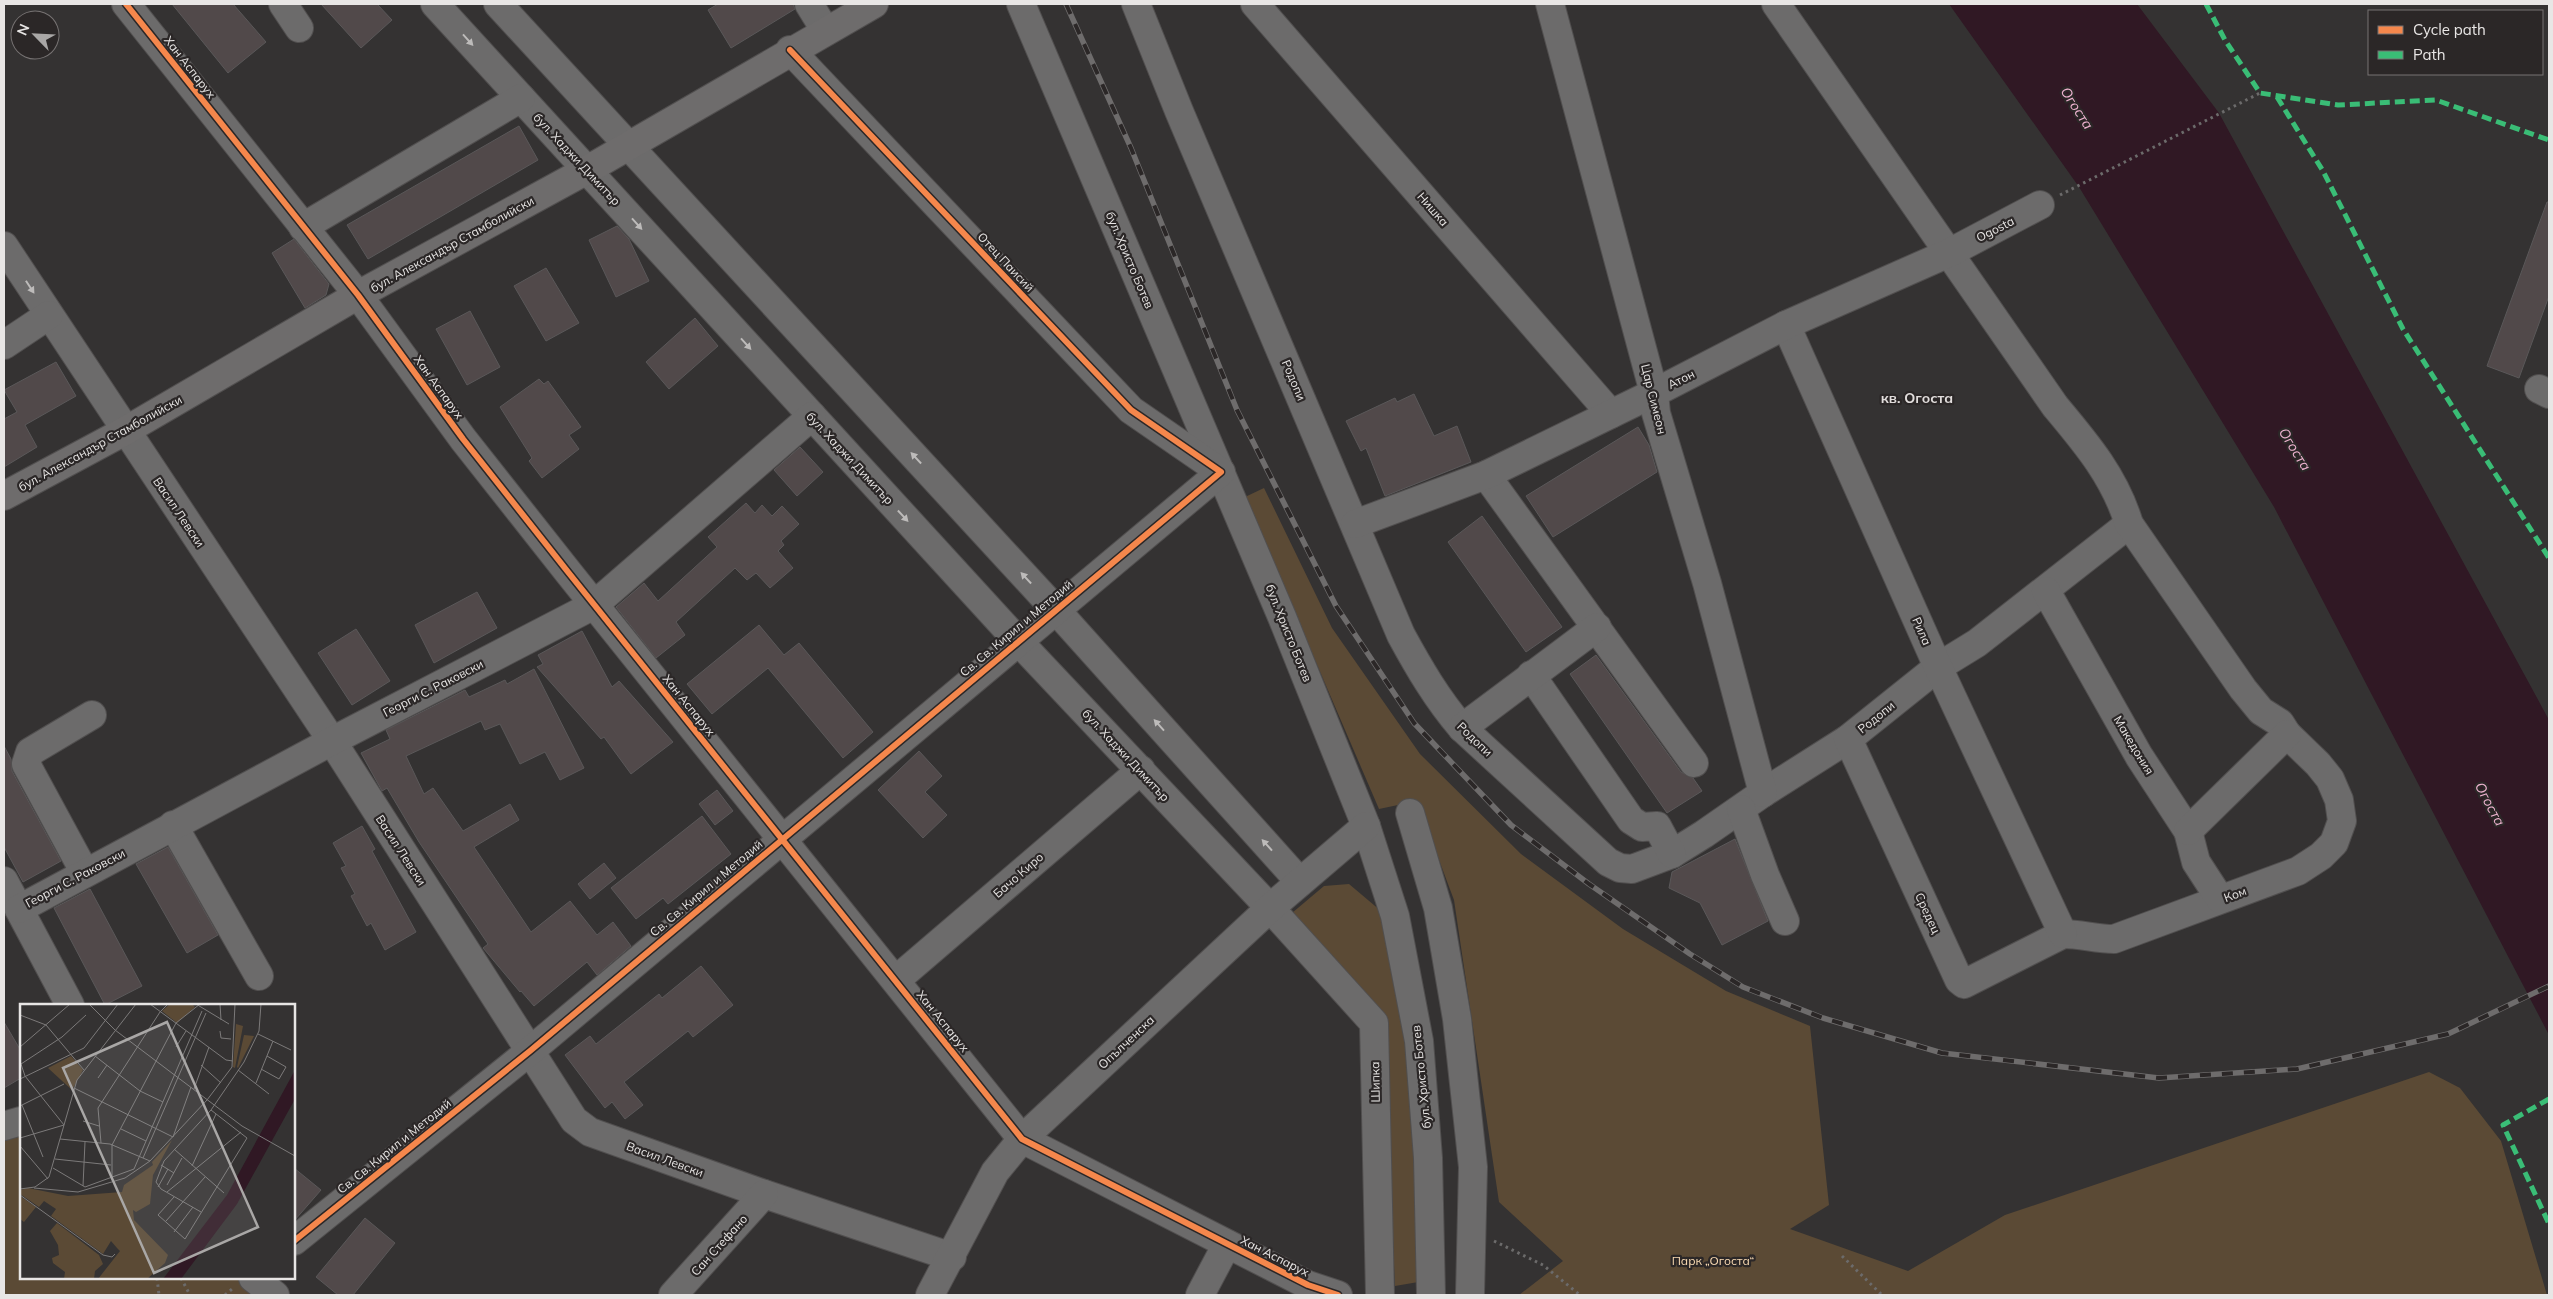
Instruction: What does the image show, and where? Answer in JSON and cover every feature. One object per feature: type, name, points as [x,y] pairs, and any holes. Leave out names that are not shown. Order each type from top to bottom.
[{"type":"main road","name":"бул. Александър Стамболийски","points":[[4,496],[125,431],[358,295],[587,170],[790,50],[874,4]]},
{"type":"street","name":"Хан Аспарух","points":[[126,4],[358,295],[463,439],[594,605],[1022,1139],[1308,1285],[1338,1295]]},
{"type":"street","points":[[283,4],[299,28]]},
{"type":"street","name":"бул. Хаджи Димитър","points":[[435,4],[1018,641],[1270,908]]},
{"type":"street","points":[[498,4],[1055,609],[1300,882]]},
{"type":"street","points":[[809,4],[825,30]]},
{"type":"street","name":"бул. Христо Ботев","points":[[1021,4],[1221,472],[1366,826],[1395,916],[1419,1040],[1428,1158],[1431,1295]]},
{"type":"street","name":"Родопи","points":[[1136,4],[1179,111],[1401,634],[1426,680],[1462,728],[1608,862],[1620,868],[1632,869],[1672,854],[1848,739],[1938,667],[1977,643],[2129,524]]},
{"type":"street","name":"Нишка","points":[[1255,4],[1611,414]]},
{"type":"street","name":"Цар Симеон","points":[[1550,4],[1654,393],[1656,413],[1704,574],[1752,801],[1765,875],[1785,921]]},
{"type":"street","points":[[1776,4],[1950,252],[2055,406],[2098,458],[2122,500],[2129,524],[2243,690],[2261,711],[2280,722],[2287,734],[2188,831]]},
{"type":"street","name":"Отец Паисий","points":[[790,50],[1131,410],[1221,472]]},
{"type":"street","points":[[303,226],[521,98]]},
{"type":"street","name":"Ogosta","points":[[1950,252],[2040,205]]},
{"type":"street","name":"Васил Левски","points":[[4,246],[332,741],[580,1126],[764,1194],[952,1256]]},
{"type":"street","name":"Атон","points":[[1355,524],[1486,475],[1654,393],[1786,325],[1950,252]]},
{"type":"street","points":[[4,345],[49,315]]},
{"type":"street","name":"Рила","points":[[1786,325],[1938,667],[2063,934]]},
{"type":"street","name":"Георги С. Раковски","points":[[19,909],[332,741],[594,605],[812,416]]},
{"type":"street","name":"Св. Св. Кирил и Методий","points":[[295,1240],[530,1051],[1055,609],[1221,472]]},
{"type":"street","points":[[1486,475],[1694,764]]},
{"type":"street","name":"Македония","points":[[2046,590],[2139,756],[2188,831],[2196,862],[2220,899]]},
{"type":"street","points":[[1462,728],[1531,675],[1597,628]]},
{"type":"street","points":[[1531,675],[1631,820],[1642,827],[1658,826],[1672,854]]},
{"type":"street","points":[[85,873],[26,764],[30,752],[92,715]]},
{"type":"street","name":"Ком","points":[[2063,934],[2075,934],[2095,939],[2114,939],[2298,871],[2321,856],[2334,844],[2342,821],[2339,800],[2330,779],[2318,764],[2287,734]]},
{"type":"street","name":"Средец","points":[[1848,739],[1961,983],[1968,984],[2063,934]]},
{"type":"street","name":"Бачо Киро","points":[[896,980],[1141,770]]},
{"type":"street","points":[[1410,813],[1438,908],[1457,1019],[1473,1167],[1470,1230],[1470,1295]]},
{"type":"street","points":[[173,826],[258,976]]},
{"type":"street","name":"Опълченска","points":[[930,1295],[996,1172],[1022,1139],[1270,908],[1366,826]]},
{"type":"street","points":[[4,881],[69,1004]]},
{"type":"street","name":"Шипка","points":[[1270,908],[1374,1023],[1380,1295]]},
{"type":"street","points":[[4,1126],[20,1121]]},
{"type":"street","name":"Сан Стефано","points":[[673,1295],[764,1194]]},
{"type":"street","points":[[1430,1218],[1470,1230]]},
{"type":"street","points":[[1200,1295],[1227,1244]]},
{"type":"street","points":[[254,1279],[275,1295]]},
{"type":"path","points":[[2040,205],[2260,93]]},
{"type":"path","points":[[1470,1230],[1543,1265],[1580,1295]]},
{"type":"path","points":[[1842,1256],[1882,1295]]},
{"type":"path","points":[[157,1279],[158,1295]]},
{"type":"path","points":[[182,1279],[190,1295]]},
{"type":"green space","name":"Парк „Огоста“","points":[[1264,488],[1332,628],[1420,754],[1521,854],[1623,929],[1726,991],[1810,1026],[1829,1205],[1790,1229],[1908,1271],[2005,1215],[2429,1072],[2460,1088],[2501,1141],[2547,1295],[1519,1295],[1563,1261],[1499,1202],[1454,900],[1417,801],[1379,809],[1245,497]]},
{"type":"green space","points":[[1349,884],[1381,911],[1410,1040],[1430,1280],[1395,1286],[1383,1018],[1292,913],[1324,886]]},
{"type":"green space","points":[[20,1128],[20,1279],[244,1279],[262,1295],[4,1295],[4,1133]]},
{"type":"water","name":"Огоста","points":[[1949,4],[2137,4],[2219,113],[2549,720],[2549,1035],[2274,507],[2079,187]]},
{"type":"building","points":[[172,4],[233,4],[266,42],[228,73]]},
{"type":"building","points":[[321,4],[377,4],[392,20],[361,48]]},
{"type":"building","points":[[718,4],[793,4],[795,9],[731,48],[708,10]]},
{"type":"building","points":[[519,126],[538,160],[368,259],[347,225]]},
{"type":"building","points":[[2547,202],[2549,202],[2549,296],[2519,378],[2487,366]]},
{"type":"building","points":[[617,226],[629,239],[649,281],[616,297],[589,240]]},
{"type":"building","points":[[294,239],[329,284],[326,295],[305,308],[272,253]]},
{"type":"building","points":[[546,268],[579,323],[546,341],[514,286]]},
{"type":"building","points":[[470,311],[500,367],[467,385],[436,329]]},
{"type":"building","points":[[695,318],[718,346],[669,389],[646,362]]},
{"type":"building","points":[[56,362],[76,396],[25,425],[37,447],[4,467],[4,419],[17,412],[4,390]]},
{"type":"building","points":[[539,379],[544,384],[548,381],[581,427],[569,435],[579,449],[542,478],[529,461],[532,458],[500,407]]},
{"type":"building","points":[[1414,394],[1434,436],[1457,426],[1471,462],[1385,496],[1366,448],[1361,451],[1346,421],[1395,398],[1397,402]]},
{"type":"building","points":[[1638,427],[1649,445],[1657,472],[1553,537],[1526,496]]},
{"type":"building","points":[[800,447],[823,472],[797,496],[774,470]]},
{"type":"building","points":[[746,503],[755,513],[762,505],[772,516],[782,506],[799,524],[781,541],[784,545],[778,551],[793,568],[770,588],[756,573],[747,580],[735,568],[676,622],[685,635],[656,658],[616,607],[644,583],[658,601],[717,547],[708,537]]},
{"type":"building","points":[[1482,516],[1562,627],[1526,652],[1448,542]]},
{"type":"building","points":[[477,592],[497,628],[434,663],[415,625]]},
{"type":"building","points":[[759,625],[784,655],[799,643],[873,732],[843,758],[768,668],[712,714],[687,684]]},
{"type":"building","points":[[356,629],[390,681],[352,705],[318,653]]},
{"type":"building","points":[[582,631],[612,687],[619,681],[673,742],[631,774],[604,737],[601,739],[537,667],[543,664],[538,655]]},
{"type":"building","points":[[1596,655],[1681,772],[1693,778],[1702,791],[1667,813],[1570,674]]},
{"type":"building","points":[[534,669],[584,768],[560,780],[545,752],[520,764],[500,724],[485,730],[481,721],[406,756],[424,794],[433,788],[463,831],[510,804],[519,820],[474,847],[531,932],[570,901],[597,935],[613,922],[631,946],[597,975],[587,962],[534,1006],[483,948],[488,944],[419,842],[387,788],[382,791],[361,753],[390,739],[386,730],[465,690],[469,697],[505,680],[507,684]]},
{"type":"building","points":[[4,746],[11,759],[12,771],[61,861],[23,882],[4,847]]},
{"type":"building","points":[[919,751],[942,776],[925,792],[947,815],[923,838],[878,790]]},
{"type":"building","points":[[717,790],[733,811],[715,825],[699,804]]},
{"type":"building","points":[[702,816],[731,854],[668,904],[663,898],[636,919],[611,888]]},
{"type":"building","points":[[362,826],[375,849],[372,851],[416,932],[385,950],[371,923],[367,926],[351,896],[355,894],[341,868],[346,866],[333,843]]},
{"type":"building","points":[[1735,839],[1768,921],[1722,945],[1700,903],[1669,888],[1672,872]]},
{"type":"building","points":[[168,847],[218,935],[187,953],[136,864]]},
{"type":"building","points":[[604,863],[616,878],[590,899],[578,884]]},
{"type":"building","points":[[90,889],[142,986],[104,1004],[54,908]]},
{"type":"building","points":[[701,966],[733,1005],[693,1037],[688,1031],[624,1082],[643,1105],[625,1119],[612,1102],[605,1108],[565,1055],[590,1036],[596,1044],[659,994],[662,998]]},
{"type":"building","points":[[4,1022],[20,1049],[20,1079],[4,1088]]},
{"type":"building","points":[[295,1169],[321,1190],[295,1220]]},
{"type":"building","points":[[365,1218],[395,1243],[353,1295],[338,1295],[316,1277]]},
{"type":"railway","points":[[1066,4],[1131,148],[1237,410],[1336,606],[1414,723],[1511,825],[1589,884],[1690,954],[1743,987],[1823,1018],[1942,1053],[2159,1078],[2297,1069],[2448,1034],[2549,986]]},
{"type":"marked path","points":[[2206,4],[2225,40],[2260,93],[2338,105],[2436,100],[2549,140]]},
{"type":"marked path","points":[[2277,97],[2323,171],[2403,329],[2549,558]]},
{"type":"marked path","points":[[2549,1099],[2503,1125],[2549,1224]]},
{"type":"cycle path","points":[[126,4],[358,295],[463,439],[1022,1139],[1308,1285],[1338,1295]]},
{"type":"cycle path","points":[[295,1240],[530,1051],[1221,472],[1131,410],[790,50]]},
{"type":"district","name":"кв. Огоста","points":[[1917,398]]}]
